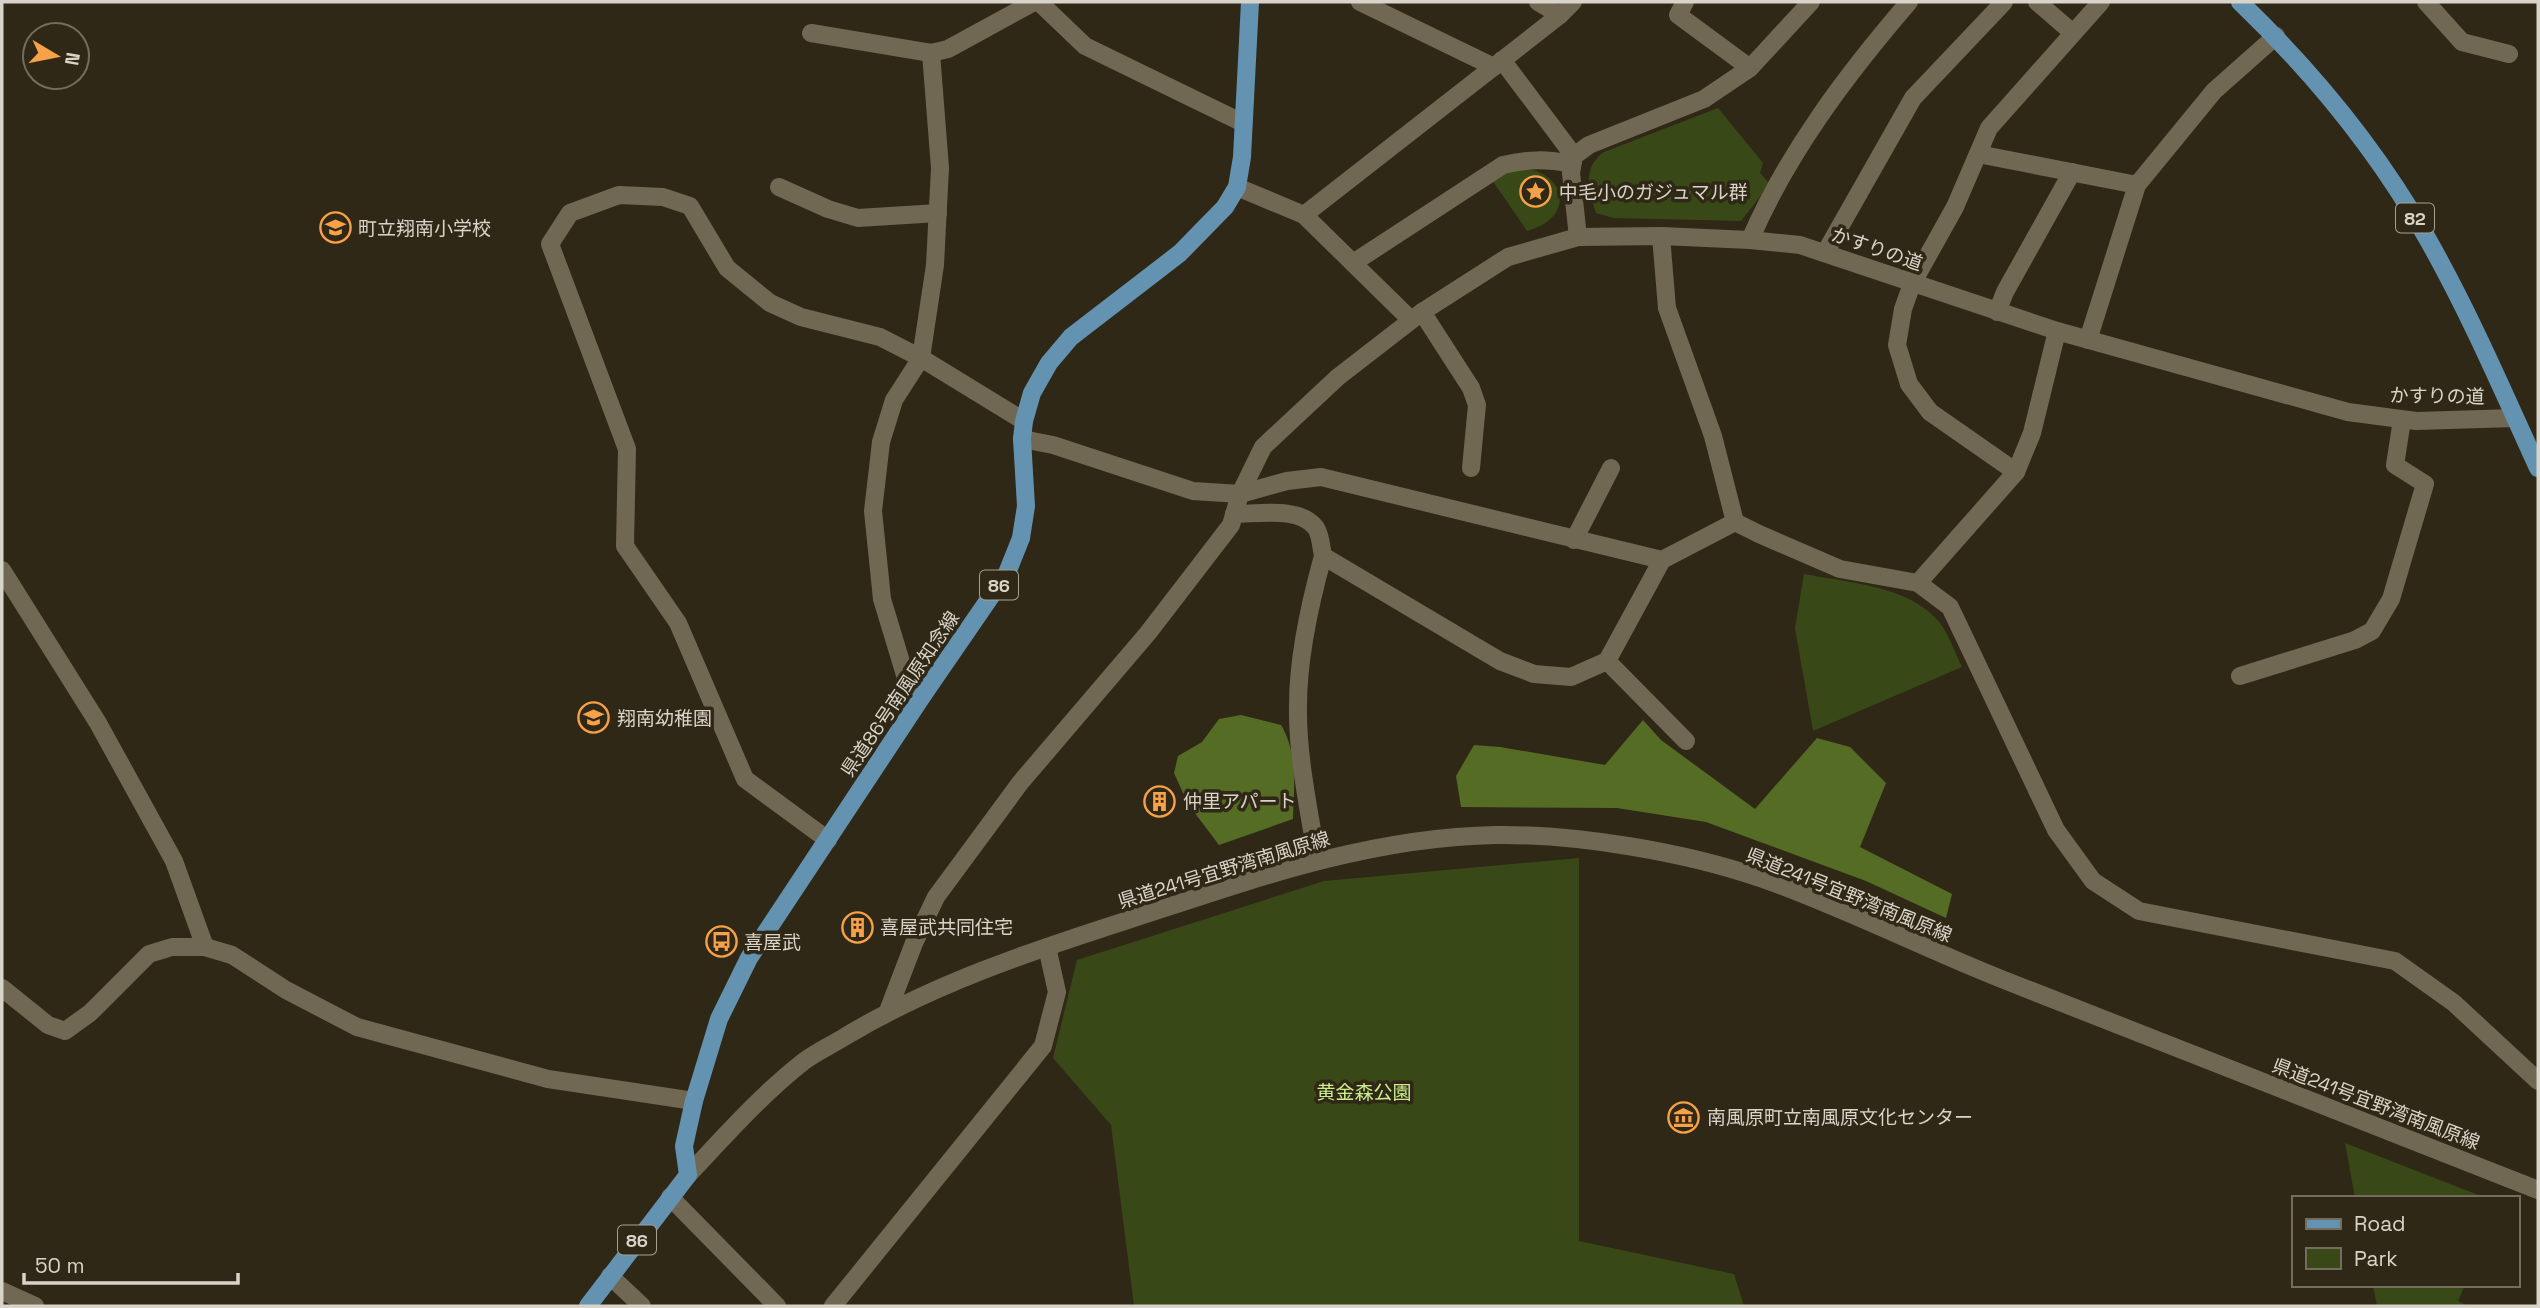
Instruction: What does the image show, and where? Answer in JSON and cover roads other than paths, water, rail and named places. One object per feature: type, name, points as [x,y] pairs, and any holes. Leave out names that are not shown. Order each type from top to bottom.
[{"type":"main road","name":"県道86号南風原知念線","points":[[688,1175],[684,1146],[694,1101],[719,1019],[749,958],[1007,573],[1021,538],[1026,506],[1023,430],[1032,393],[1049,363],[1071,337],[1180,253],[1225,207],[1237,187],[1242,157],[1250,2]]},
{"type":"main road","name":"82","points":[[2241,2],[2320,84],[2377,159],[2420,227],[2475,331],[2538,468]]},
{"type":"main road","name":"86","points":[[588,1306],[688,1175]]},
{"type":"street","points":[[1360,2],[1498,64],[1573,160]]},
{"type":"street","points":[[1538,2],[1566,8]]},
{"type":"street","points":[[1685,2],[1678,15],[1750,68]]},
{"type":"street","points":[[1578,237],[1571,173],[1573,160],[1589,145],[1704,99],[1750,68],[1811,2]]},
{"type":"street","points":[[1750,240],[1813,124],[1860,58],[1909,2]]},
{"type":"street","points":[[1825,253],[1913,99],[2004,2]]},
{"type":"street","points":[[2037,2],[2073,33]]},
{"type":"street","points":[[2016,472],[1930,412],[1909,384],[1897,345],[1903,309],[1912,284],[1955,207],[1989,128],[2101,2]]},
{"type":"street","points":[[2426,2],[2462,42],[2509,54]]},
{"type":"street","points":[[811,33],[931,53],[948,50],[1042,3],[1085,46],[1243,123]]},
{"type":"street","points":[[1304,215],[1566,8]]},
{"type":"street","points":[[2088,340],[2137,185],[2214,92],[2276,36]]},
{"type":"street","points":[[923,695],[908,685],[882,598],[873,511],[881,442],[894,400],[921,358],[935,265],[940,168],[931,53]]},
{"type":"street","points":[[1978,153],[2137,185]]},
{"type":"street","points":[[1353,263],[1503,165],[1525,159],[1573,160]]},
{"type":"street","points":[[1997,312],[2005,292],[2072,172]]},
{"type":"street","points":[[779,187],[828,209],[858,218],[938,213]]},
{"type":"street","points":[[1237,187],[1304,215],[1353,263],[1417,316],[1471,388],[1477,405],[1471,468]]},
{"type":"street","points":[[828,840],[745,779],[678,623],[625,546],[627,449],[550,244],[570,213],[620,195],[663,197],[690,206],[727,268],[770,303],[801,317],[880,337],[921,358],[1023,430],[1053,445],[1193,491],[1240,494],[1287,481],[1321,477],[1662,560]]},
{"type":"street","points":[[1661,236],[1667,308],[1713,436],[1735,522]]},
{"type":"street","name":"かすりの道","points":[[888,1011],[914,943],[936,897],[1020,783],[1156,622],[1231,525],[1240,494],[1263,447],[1338,377],[1417,316],[1508,257],[1578,237],[1661,236],[1800,245],[2057,331],[2348,412],[2402,420],[2515,418]]},
{"type":"street","points":[[1918,583],[2016,472],[2032,433],[2057,331]]},
{"type":"street","points":[[2239,676],[2355,640],[2372,631],[2391,599],[2425,484],[2395,465],[2402,420]]},
{"type":"street","points":[[1574,540],[1611,468]]},
{"type":"street","points":[[1234,514],[1289,514],[1305,519],[1315,527],[1320,539],[1322,556],[1300,668],[1297,706],[1301,757],[1317,860]]},
{"type":"street","points":[[1322,556],[1500,661],[1534,674],[1571,677],[1607,661],[1662,560],[1735,522]]},
{"type":"street","points":[[1735,522],[1840,569],[1918,583],[1950,607],[2056,831],[2093,881],[2139,911],[2395,961],[2454,1003],[2538,1081]]},
{"type":"street","points":[[2,570],[98,723],[174,861],[205,947]]},
{"type":"street","points":[[1607,661],[1686,741]]},
{"type":"street","name":"県道241号宜野湾南風原線","points":[[688,1175],[745,1115],[804,1062],[888,1011],[963,978],[1047,947],[1317,860],[1422,842],[1480,836],[1560,837],[1681,857],[1760,878],[1864,919],[1969,966],[2538,1190]]},
{"type":"street","points":[[2,988],[48,1025],[65,1031],[90,1013],[149,954],[172,947],[205,947],[232,955],[286,990],[357,1027],[548,1079],[694,1101]]},
{"type":"street","points":[[833,1306],[1043,1046],[1057,992],[1047,947]]},
{"type":"street","points":[[670,1197],[777,1306]]},
{"type":"street","points":[[610,1276],[642,1306]]},
{"type":"street","points":[[2,1291],[35,1306]]},
{"type":"place","name":"中毛小のガジュマル群","points":[[1536,192]]},
{"type":"place","name":"町立翔南小学校","points":[[335,228]]},
{"type":"place","name":"翔南幼稚園","points":[[594,718]]},
{"type":"place","name":"仲里アパート","points":[[1160,801]]},
{"type":"place","name":"喜屋武共同住宅","points":[[857,927]]},
{"type":"place","name":"喜屋武","points":[[721,942]]},
{"type":"place","name":"南風原町立南風原文化センター","points":[[1684,1117]]},
{"type":"park label","name":"黄金森公園","points":[[1364,1092]]}]
